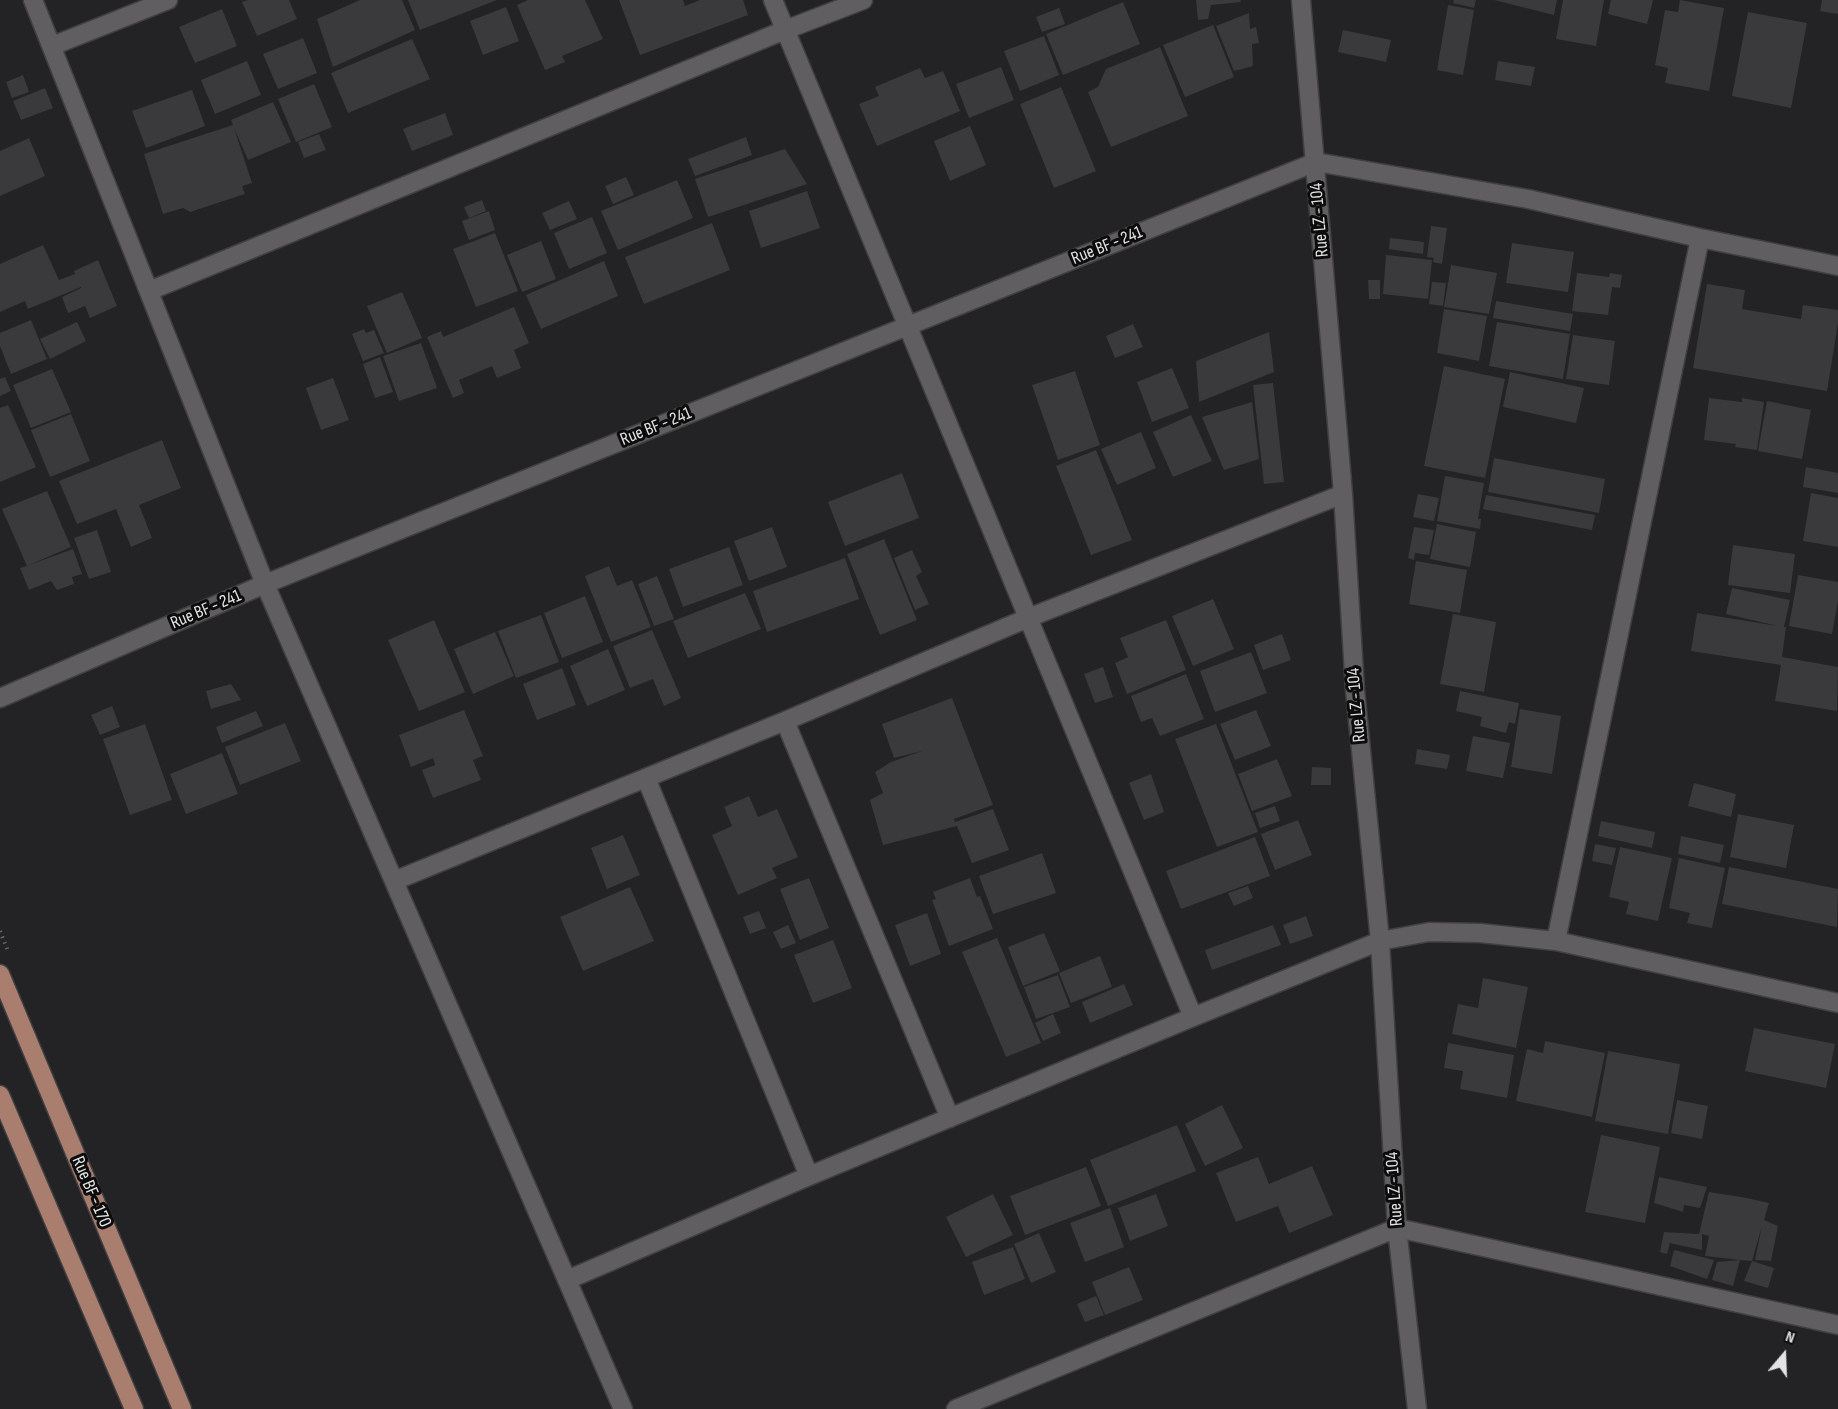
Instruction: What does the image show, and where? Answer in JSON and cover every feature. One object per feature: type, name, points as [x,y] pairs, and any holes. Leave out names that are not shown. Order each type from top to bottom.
[{"type":"main road","name":"Rue BF - 170","points":[[0,974],[182,1409]]},
{"type":"main road","points":[[0,1095],[134,1409]]},
{"type":"street","points":[[33,0],[265,584],[623,1409]]},
{"type":"street","points":[[52,46],[168,0]]},
{"type":"street","points":[[773,0],[1193,1017]]},
{"type":"street","points":[[149,291],[862,0]]},
{"type":"street","name":"Rue LZ - 104","points":[[1301,0],[1343,494],[1355,690],[1380,941],[1397,1228],[1417,1409]]},
{"type":"street","points":[[1316,162],[1528,199],[1838,266]]},
{"type":"street","name":"Rue BF - 241","points":[[0,698],[265,584],[1316,162]]},
{"type":"street","points":[[1556,942],[1700,238]]},
{"type":"street","points":[[394,881],[785,721],[1028,618],[1343,494]]},
{"type":"street","points":[[785,721],[950,1118]]},
{"type":"street","points":[[646,778],[809,1176]]},
{"type":"street","points":[[567,1280],[809,1176],[1380,941],[1429,932],[1480,933],[1556,942],[1838,1003]]},
{"type":"street","points":[[956,1409],[1397,1228],[1838,1325]]},
{"type":"building","points":[[289,0],[297,19],[257,36],[242,2]]},
{"type":"building","points":[[360,0],[402,0],[415,30],[333,67],[317,19]]},
{"type":"building","points":[[408,0],[497,0],[420,30]]},
{"type":"building","points":[[528,0],[585,0],[603,39],[562,56],[565,62],[545,70],[517,5]]},
{"type":"building","points":[[619,0],[683,0],[685,6],[700,0],[743,0],[748,15],[640,55]]},
{"type":"building","points":[[1196,0],[1240,0],[1241,2],[1211,5],[1208,19],[1198,20]]},
{"type":"building","points":[[1454,0],[1476,0],[1474,8],[1453,3]]},
{"type":"building","points":[[1494,0],[1557,0],[1554,15]]},
{"type":"building","points":[[1563,0],[1604,0],[1596,46],[1556,39]]},
{"type":"building","points":[[1611,0],[1653,0],[1647,24],[1608,14]]},
{"type":"building","points":[[1680,0],[1724,8],[1709,91],[1665,83],[1668,68],[1655,65],[1665,10],[1678,12]]},
{"type":"building","points":[[1822,0],[1838,0],[1838,14],[1820,11]]},
{"type":"building","points":[[1123,2],[1140,44],[1063,75],[1046,34]]},
{"type":"building","points":[[1448,5],[1474,10],[1463,75],[1437,70]]},
{"type":"building","points":[[506,7],[519,41],[483,55],[470,21]]},
{"type":"building","points":[[1059,8],[1065,24],[1042,32],[1036,17]]},
{"type":"building","points":[[222,9],[237,46],[195,63],[179,27]]},
{"type":"building","points":[[1748,12],[1807,23],[1791,108],[1732,96]]},
{"type":"building","points":[[1249,13],[1250,29],[1256,27],[1259,43],[1252,44],[1253,66],[1234,71],[1216,26]]},
{"type":"building","points":[[1213,25],[1234,77],[1185,97],[1163,45]]},
{"type":"building","points":[[1343,30],[1391,40],[1386,62],[1338,52]]},
{"type":"building","points":[[1044,36],[1059,75],[1020,91],[1004,51]]},
{"type":"building","points":[[303,38],[317,73],[278,89],[263,54]]},
{"type":"building","points":[[412,39],[430,79],[348,113],[331,73]]},
{"type":"building","points":[[1160,47],[1188,116],[1111,147],[1088,92],[1098,87],[1106,69]]},
{"type":"building","points":[[247,61],[261,95],[215,114],[201,80]]},
{"type":"building","points":[[1498,61],[1535,67],[1531,86],[1495,80]]},
{"type":"building","points":[[1001,67],[1014,100],[969,118],[956,84]]},
{"type":"building","points":[[920,68],[925,78],[943,71],[960,111],[877,146],[859,104],[879,96],[875,87]]},
{"type":"building","points":[[23,75],[29,92],[12,98],[6,82]]},
{"type":"building","points":[[314,84],[332,127],[296,142],[278,99]]},
{"type":"building","points":[[1061,87],[1096,171],[1054,188],[1020,104]]},
{"type":"building","points":[[45,88],[53,108],[21,120],[13,101]]},
{"type":"building","points":[[192,90],[205,126],[146,148],[132,111]]},
{"type":"building","points":[[273,102],[291,142],[248,160],[234,128],[252,183],[242,186],[245,194],[190,212],[183,208],[163,214],[144,154],[233,125],[231,120]]},
{"type":"building","points":[[445,113],[453,135],[412,151],[403,129]]},
{"type":"building","points":[[970,126],[986,165],[950,181],[934,141]]},
{"type":"building","points":[[319,134],[326,150],[304,158],[298,142]]},
{"type":"building","points":[[746,137],[752,155],[695,176],[688,159]]},
{"type":"building","points":[[29,138],[45,176],[0,196],[0,151]]},
{"type":"building","points":[[785,149],[807,184],[708,217],[695,179]]},
{"type":"building","points":[[626,177],[634,195],[613,204],[605,186]]},
{"type":"building","points":[[677,180],[693,218],[618,250],[601,211]]},
{"type":"building","points":[[807,191],[820,228],[761,248],[749,211]]},
{"type":"building","points":[[482,200],[486,211],[469,218],[464,207]]},
{"type":"building","points":[[569,201],[577,219],[550,230],[542,213]]},
{"type":"building","points":[[489,211],[495,230],[469,240],[462,221]]},
{"type":"building","points":[[592,217],[607,253],[569,269],[554,233]]},
{"type":"building","points":[[712,223],[730,270],[644,304],[625,257]]},
{"type":"building","points":[[1431,226],[1447,228],[1442,264],[1433,262],[1434,258],[1427,257]]},
{"type":"building","points":[[495,233],[518,291],[476,307],[453,249]]},
{"type":"building","points":[[1390,238],[1424,242],[1423,254],[1389,249]]},
{"type":"building","points":[[541,241],[556,279],[522,292],[507,255]]},
{"type":"building","points":[[1512,243],[1574,252],[1568,292],[1506,283]]},
{"type":"building","points":[[43,245],[59,280],[75,274],[74,271],[98,260],[117,306],[90,318],[85,306],[68,313],[62,297],[81,287],[28,309],[25,301],[0,312],[0,264]]},
{"type":"building","points":[[1386,255],[1432,260],[1428,299],[1383,294]]},
{"type":"building","points":[[604,261],[618,296],[541,329],[526,295]]},
{"type":"building","points":[[1451,265],[1497,273],[1489,314],[1444,307]]},
{"type":"building","points":[[1577,273],[1609,277],[1610,273],[1622,275],[1620,288],[1612,287],[1608,315],[1572,311]]},
{"type":"building","points":[[1368,280],[1380,280],[1380,299],[1369,299]]},
{"type":"building","points":[[1432,282],[1446,283],[1443,306],[1429,304]]},
{"type":"building","points":[[1707,284],[1745,290],[1742,309],[1801,319],[1803,305],[1838,310],[1827,391],[1693,368]]},
{"type":"building","points":[[402,292],[422,338],[387,353],[367,306]]},
{"type":"building","points":[[1496,301],[1573,314],[1570,331],[1493,318]]},
{"type":"building","points":[[514,307],[529,343],[514,350],[521,368],[497,378],[492,366],[459,380],[464,393],[453,398],[427,337],[441,331],[443,337]]},
{"type":"building","points":[[1444,309],[1487,316],[1479,361],[1437,353]]},
{"type":"building","points":[[31,320],[47,359],[11,374],[0,346],[0,333]]},
{"type":"building","points":[[77,322],[86,341],[50,359],[40,339]]},
{"type":"building","points":[[1497,322],[1570,334],[1563,379],[1489,366]]},
{"type":"building","points":[[1133,324],[1143,347],[1115,358],[1106,336]]},
{"type":"building","points":[[364,329],[366,333],[374,330],[384,353],[363,361],[352,334]]},
{"type":"building","points":[[1269,332],[1274,372],[1199,402],[1196,361]]},
{"type":"building","points":[[1573,335],[1615,341],[1609,385],[1566,379]]},
{"type":"building","points":[[421,343],[437,388],[399,401],[383,356]]},
{"type":"building","points":[[380,357],[393,392],[375,398],[363,364]]},
{"type":"building","points":[[1444,366],[1505,379],[1485,478],[1424,466]]},
{"type":"building","points":[[1172,368],[1189,408],[1152,422],[1137,382]]},
{"type":"building","points":[[52,369],[71,412],[31,428],[13,385]]},
{"type":"building","points":[[1075,371],[1100,445],[1058,460],[1032,385]]},
{"type":"building","points":[[1510,372],[1584,388],[1576,423],[1503,407]]},
{"type":"building","points":[[5,377],[11,391],[0,396],[0,379]]},
{"type":"building","points":[[333,378],[349,420],[321,430],[306,388]]},
{"type":"building","points":[[1273,383],[1284,482],[1264,484],[1253,385]]},
{"type":"building","points":[[1709,398],[1742,402],[1742,398],[1764,402],[1757,450],[1735,447],[1736,444],[1704,440]]},
{"type":"building","points":[[1767,401],[1811,410],[1802,459],[1758,451]]},
{"type":"building","points":[[1252,402],[1259,459],[1224,470],[1202,417]]},
{"type":"building","points":[[8,405],[36,467],[0,482],[0,408]]},
{"type":"building","points":[[71,414],[90,461],[50,477],[31,430]]},
{"type":"building","points":[[1191,415],[1212,461],[1173,477],[1153,432]]},
{"type":"building","points":[[1141,432],[1156,468],[1117,485],[1101,449]]},
{"type":"building","points":[[162,440],[181,488],[139,505],[152,538],[131,547],[116,509],[77,524],[59,481]]},
{"type":"building","points":[[1096,450],[1132,540],[1091,555],[1056,466]]},
{"type":"building","points":[[1494,458],[1605,479],[1599,513],[1488,492]]},
{"type":"building","points":[[1806,467],[1838,473],[1838,493],[1803,487]]},
{"type":"building","points":[[902,473],[919,518],[845,546],[828,502]]},
{"type":"building","points":[[1445,476],[1484,483],[1478,519],[1481,519],[1480,529],[1437,521]]},
{"type":"building","points":[[47,491],[71,547],[29,565],[73,549],[82,574],[72,577],[74,584],[57,590],[51,581],[29,590],[20,568],[27,566],[2,509]]},
{"type":"building","points":[[1811,493],[1838,498],[1838,547],[1803,541]]},
{"type":"building","points":[[1418,494],[1439,498],[1434,521],[1413,517]]},
{"type":"building","points":[[1486,495],[1595,515],[1592,530],[1483,509]]},
{"type":"building","points":[[1437,524],[1476,532],[1470,567],[1430,559]]},
{"type":"building","points":[[772,527],[787,567],[749,581],[734,541]]},
{"type":"building","points":[[1414,527],[1434,530],[1429,555],[1415,553],[1414,560],[1408,558]]},
{"type":"building","points":[[97,530],[111,572],[89,579],[74,538]]},
{"type":"building","points":[[884,539],[917,620],[880,635],[847,554]]},
{"type":"building","points":[[1733,545],[1795,554],[1790,593],[1728,585]]},
{"type":"building","points":[[729,547],[743,585],[683,607],[669,569]]},
{"type":"building","points":[[912,550],[922,572],[916,576],[929,604],[915,610],[894,558]]},
{"type":"building","points":[[845,558],[859,599],[767,632],[753,591]]},
{"type":"building","points":[[1416,561],[1467,570],[1460,613],[1409,604]]},
{"type":"building","points":[[609,566],[617,586],[632,580],[651,627],[611,642],[585,576]]},
{"type":"building","points":[[1798,575],[1838,582],[1838,601],[1832,634],[1789,626]]},
{"type":"building","points":[[657,576],[674,619],[654,626],[638,584]]},
{"type":"building","points":[[1732,588],[1790,600],[1784,627],[1786,627],[1782,657],[1838,667],[1837,711],[1775,701],[1781,665],[1691,651],[1697,613],[1778,626],[1726,614]]},
{"type":"building","points":[[745,593],[761,629],[688,658],[673,621]]},
{"type":"building","points":[[585,596],[603,642],[562,658],[544,613]]},
{"type":"building","points":[[1213,599],[1234,649],[1193,666],[1172,616]]},
{"type":"building","points":[[1453,614],[1496,622],[1484,692],[1440,684]]},
{"type":"building","points":[[541,615],[559,662],[516,678],[498,631]]},
{"type":"building","points":[[434,620],[465,692],[419,711],[388,640]]},
{"type":"building","points":[[1166,620],[1186,670],[1127,694],[1115,663],[1128,657],[1120,638]]},
{"type":"building","points":[[652,630],[681,698],[664,706],[653,679],[630,688],[613,646]]},
{"type":"building","points":[[495,632],[514,676],[473,694],[454,649]]},
{"type":"building","points":[[1282,634],[1291,660],[1263,670],[1254,645]]},
{"type":"building","points":[[608,649],[625,690],[587,706],[570,666]]},
{"type":"building","points":[[1251,652],[1267,693],[1215,712],[1200,671]]},
{"type":"building","points":[[1103,667],[1113,697],[1095,703],[1084,674]]},
{"type":"building","points":[[562,668],[576,705],[537,720],[523,684]]},
{"type":"building","points":[[1186,674],[1204,719],[1160,736],[1152,718],[1141,722],[1131,696]]},
{"type":"building","points":[[231,684],[241,700],[211,709],[206,691]]},
{"type":"building","points":[[1460,691],[1519,703],[1515,724],[1509,722],[1506,733],[1480,726],[1482,717],[1456,711]]},
{"type":"building","points":[[952,698],[993,805],[954,819],[955,822],[993,809],[1009,850],[972,863],[957,826],[883,845],[870,800],[883,793],[875,772],[891,762],[922,751],[894,758],[882,724]]},
{"type":"building","points":[[112,706],[120,727],[100,735],[91,715]]},
{"type":"building","points":[[1520,709],[1561,716],[1552,774],[1511,767]]},
{"type":"building","points":[[464,710],[483,756],[473,760],[481,780],[433,798],[422,770],[435,765],[433,758],[411,767],[399,735]]},
{"type":"building","points":[[1256,710],[1271,746],[1235,760],[1220,724]]},
{"type":"building","points":[[256,711],[263,726],[222,743],[216,727]]},
{"type":"building","points":[[285,723],[301,761],[240,785],[225,747]]},
{"type":"building","points":[[145,724],[172,800],[130,815],[103,739]]},
{"type":"building","points":[[1216,724],[1258,832],[1217,847],[1175,739]]},
{"type":"building","points":[[1473,736],[1510,743],[1503,778],[1466,771]]},
{"type":"building","points":[[1417,749],[1450,755],[1447,769],[1415,764]]},
{"type":"building","points":[[222,753],[238,794],[186,814],[170,774]]},
{"type":"building","points":[[1277,759],[1292,796],[1252,811],[1238,774]]},
{"type":"building","points":[[1312,767],[1331,768],[1331,785],[1311,785]]},
{"type":"building","points":[[1151,774],[1164,812],[1144,820],[1129,783]]},
{"type":"building","points":[[1694,783],[1736,794],[1731,817],[1688,806]]},
{"type":"building","points":[[749,796],[758,817],[777,809],[798,857],[772,868],[777,878],[738,895],[712,835],[732,826],[724,807]]},
{"type":"building","points":[[1275,806],[1280,821],[1260,828],[1255,813]]},
{"type":"building","points":[[1738,814],[1794,825],[1786,868],[1730,857]]},
{"type":"building","points":[[1298,820],[1312,855],[1275,870],[1261,834]]},
{"type":"building","points":[[1601,821],[1655,832],[1652,848],[1598,836]]},
{"type":"building","points":[[623,835],[640,875],[607,889],[591,848]]},
{"type":"building","points":[[1681,836],[1724,845],[1720,863],[1678,854]]},
{"type":"building","points":[[1255,837],[1270,876],[1181,909],[1166,871]]},
{"type":"building","points":[[1595,844],[1616,848],[1612,865],[1592,861]]},
{"type":"building","points":[[1620,847],[1672,858],[1658,921],[1626,914],[1629,902],[1609,897]]},
{"type":"building","points":[[1042,853],[1056,893],[993,914],[979,876]]},
{"type":"building","points":[[1679,858],[1725,868],[1712,928],[1687,923],[1690,913],[1669,908]]},
{"type":"building","points":[[1729,867],[1838,889],[1837,927],[1722,904]]},
{"type":"building","points":[[809,878],[829,928],[800,940],[780,889]]},
{"type":"building","points":[[970,878],[993,929],[949,946],[932,900],[936,899],[933,892]]},
{"type":"building","points":[[1248,886],[1253,898],[1234,906],[1228,893]]},
{"type":"building","points":[[630,887],[654,941],[583,971],[560,917]]},
{"type":"building","points":[[759,911],[766,928],[750,934],[743,917]]},
{"type":"building","points":[[927,913],[941,954],[910,966],[895,925]]},
{"type":"building","points":[[1306,916],[1313,936],[1290,944],[1283,925]]},
{"type":"building","points":[[788,925],[796,943],[781,949],[773,932]]},
{"type":"building","points":[[1273,925],[1281,945],[1212,970],[1205,950]]},
{"type":"building","points":[[1044,933],[1060,971],[1023,986],[1008,947]]},
{"type":"building","points":[[997,938],[1041,1043],[1006,1057],[962,952]]},
{"type":"building","points":[[833,940],[852,988],[813,1003],[794,955]]},
{"type":"building","points":[[1100,956],[1112,987],[1071,1003],[1059,973]]},
{"type":"building","points":[[1058,975],[1070,1007],[1036,1019],[1024,987]]},
{"type":"building","points":[[1483,978],[1528,987],[1516,1048],[1452,1034],[1458,1004],[1478,1008]]},
{"type":"building","points":[[1124,984],[1133,1005],[1090,1023],[1082,1002]]},
{"type":"building","points":[[1053,1014],[1061,1033],[1043,1041],[1035,1023]]},
{"type":"building","points":[[1754,1028],[1835,1044],[1826,1088],[1745,1071]]},
{"type":"building","points":[[1545,1041],[1605,1053],[1592,1117],[1516,1101],[1527,1049],[1543,1053]]},
{"type":"building","points":[[1448,1043],[1514,1055],[1507,1098],[1460,1089],[1463,1071],[1444,1068]]},
{"type":"building","points":[[1608,1051],[1680,1064],[1668,1134],[1595,1121]]},
{"type":"building","points":[[1677,1100],[1708,1106],[1702,1139],[1671,1133]]},
{"type":"building","points":[[1222,1105],[1243,1148],[1205,1166],[1185,1124]]},
{"type":"building","points":[[1177,1125],[1196,1171],[1108,1206],[1090,1160]]},
{"type":"building","points":[[1601,1135],[1660,1147],[1645,1223],[1585,1212]]},
{"type":"building","points":[[1258,1157],[1269,1184],[1312,1166],[1333,1215],[1289,1233],[1278,1206],[1236,1222],[1216,1173]]},
{"type":"building","points":[[1086,1167],[1101,1206],[1025,1235],[1010,1196]]},
{"type":"building","points":[[1659,1177],[1707,1187],[1700,1208],[1684,1205],[1683,1212],[1654,1203]]},
{"type":"building","points":[[1709,1192],[1769,1203],[1764,1220],[1778,1226],[1771,1261],[1755,1260],[1762,1226],[1752,1261],[1705,1256],[1709,1236],[1702,1234],[1702,1250],[1670,1243],[1667,1254],[1660,1252],[1664,1232],[1699,1234]]},
{"type":"building","points":[[993,1194],[1013,1235],[966,1257],[946,1217]]},
{"type":"building","points":[[1156,1194],[1168,1226],[1130,1241],[1118,1208]]},
{"type":"building","points":[[1110,1208],[1124,1247],[1085,1262],[1070,1223]]},
{"type":"building","points":[[1039,1233],[1056,1272],[1031,1283],[1014,1244]]},
{"type":"building","points":[[1013,1247],[1025,1279],[984,1295],[972,1262]]},
{"type":"building","points":[[1674,1250],[1714,1260],[1707,1279],[1670,1266]]},
{"type":"building","points":[[1740,1260],[1733,1286],[1712,1280],[1717,1262]]},
{"type":"building","points":[[1752,1261],[1774,1268],[1768,1288],[1744,1281]]},
{"type":"building","points":[[1129,1267],[1143,1300],[1105,1315],[1092,1282]]},
{"type":"building","points":[[1096,1296],[1104,1315],[1085,1322],[1077,1304]]}]
